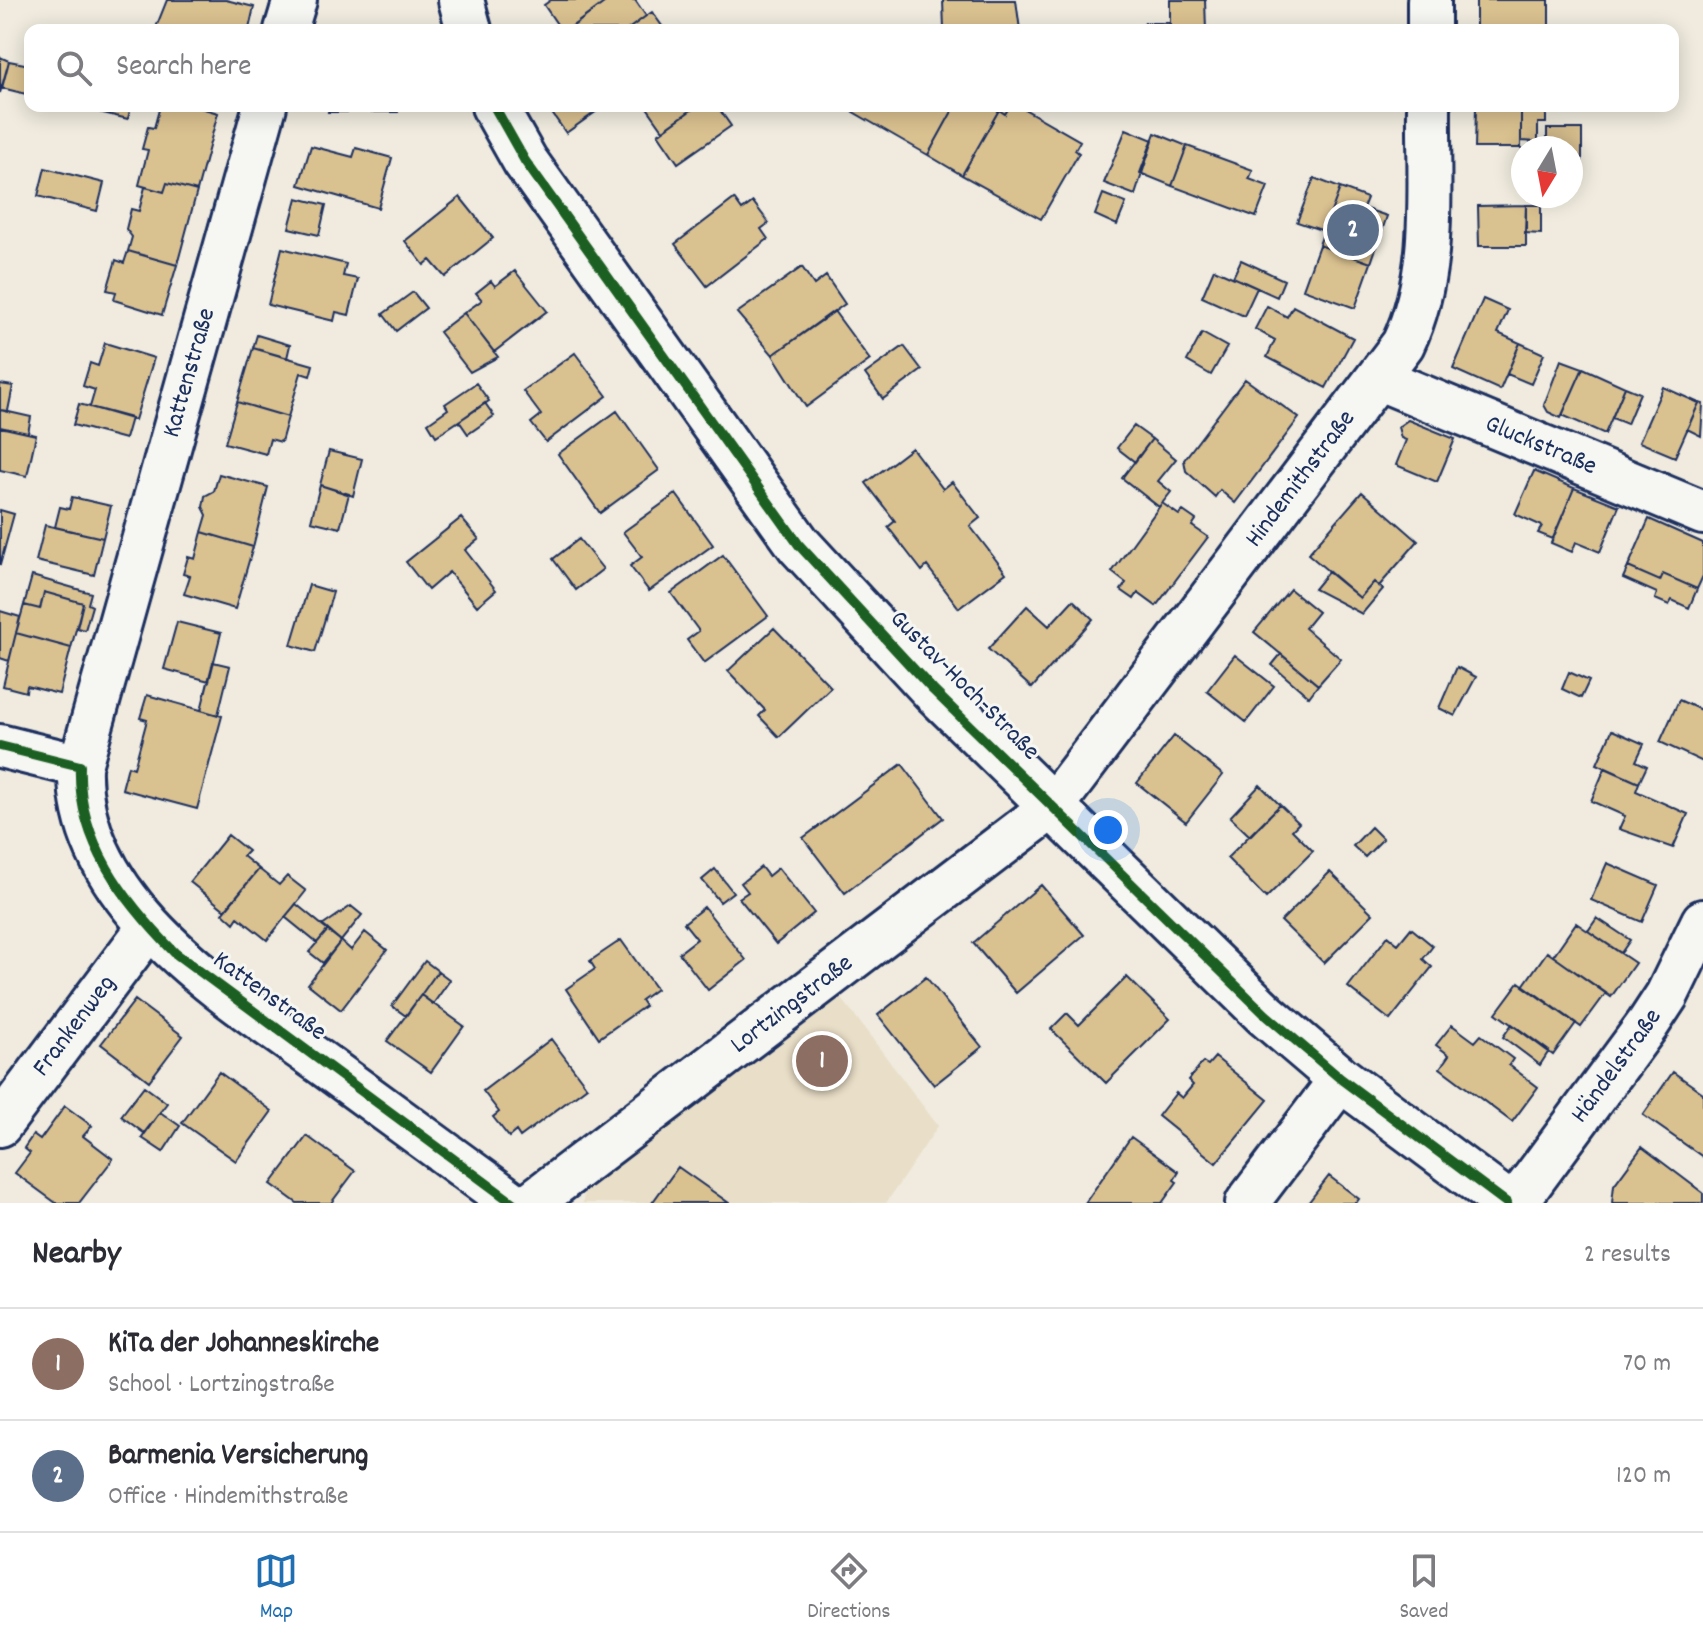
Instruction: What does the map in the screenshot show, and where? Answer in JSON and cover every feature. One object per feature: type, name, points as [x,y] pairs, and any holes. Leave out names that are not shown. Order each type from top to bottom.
[{"type":"main road","points":[[461,0],[467,24]]},
{"type":"main road","name":"Gustav-Hoch-Straße","points":[[497,112],[525,161],[799,545],[933,690],[1266,1015],[1341,1079],[1507,1203]]},
{"type":"street","points":[[288,24],[295,0]]},
{"type":"street","points":[[1429,0],[1429,24]]},
{"type":"street","name":"Kattenstraße","points":[[263,112],[80,766],[79,796],[83,819],[96,849],[149,927],[202,976],[513,1203]]},
{"type":"street","name":"Hindemithstraße","points":[[1053,806],[1380,379],[1403,344],[1423,297],[1428,237],[1429,112]]},
{"type":"street","name":"Gluckstraße","points":[[1380,379],[1703,513]]},
{"type":"street","points":[[0,746],[80,766]]},
{"type":"street","name":"Lortzingstraße","points":[[531,1203],[1053,806]]},
{"type":"street","name":"Händelstraße","points":[[1516,1203],[1648,1024],[1674,983],[1703,921]]},
{"type":"street","name":"Frankenweg","points":[[0,1125],[149,927]]},
{"type":"street","points":[[1247,1203],[1341,1079]]},
{"type":"shaded area","points":[[840,996],[938,1126],[886,1203],[583,1203],[584,1192]]},
{"type":"building","points":[[167,0],[226,0],[254,7],[250,24],[157,24]]},
{"type":"building","points":[[551,0],[608,0],[575,24],[557,24],[544,5]]},
{"type":"building","points":[[608,0],[635,0],[646,16],[635,24],[576,24]]},
{"type":"building","points":[[943,0],[1016,0],[1019,24],[944,24]]},
{"type":"building","points":[[1170,0],[1205,0],[1206,24],[1170,24]]},
{"type":"building","points":[[1476,0],[1549,0],[1549,24],[1476,24]]},
{"type":"building","points":[[652,12],[661,24],[635,24]]},
{"type":"building","points":[[0,57],[9,61],[0,93]]},
{"type":"building","points":[[9,61],[24,64],[24,94],[2,88]]},
{"type":"building","points":[[99,112],[130,112],[128,119]]},
{"type":"building","points":[[158,112],[218,113],[197,191],[167,183],[164,192],[139,185],[148,150],[142,149],[148,127],[154,128]]},
{"type":"building","points":[[551,112],[596,112],[566,133]]},
{"type":"building","points":[[650,112],[688,112],[663,130]]},
{"type":"building","points":[[689,112],[721,112],[731,126],[678,163],[658,134]]},
{"type":"building","points":[[853,112],[952,112],[928,155]]},
{"type":"building","points":[[952,112],[998,112],[962,175],[928,155]]},
{"type":"building","points":[[998,112],[1029,112],[1080,141],[1075,150],[1079,153],[1041,219],[962,175]]},
{"type":"building","points":[[1476,112],[1521,112],[1521,136],[1511,136],[1511,148],[1475,148]]},
{"type":"building","points":[[1521,112],[1546,112],[1546,123],[1538,123],[1538,136],[1521,136]]},
{"type":"building","points":[[1126,129],[1153,140],[1135,195],[1104,183]]},
{"type":"building","points":[[1547,129],[1582,129],[1582,136],[1547,136]]},
{"type":"building","points":[[1155,133],[1187,146],[1172,186],[1140,173]]},
{"type":"building","points":[[311,146],[353,157],[356,148],[392,158],[378,208],[299,185]]},
{"type":"building","points":[[1187,146],[1253,170],[1249,179],[1268,186],[1256,217],[1172,186]]},
{"type":"building","points":[[45,168],[104,183],[97,211],[38,196]]},
{"type":"building","points":[[1314,178],[1340,188],[1324,231],[1297,222]]},
{"type":"building","points":[[167,183],[197,191],[177,265],[128,251],[132,237],[126,229],[131,209],[139,211],[145,187],[164,192]]},
{"type":"building","points":[[1340,188],[1367,198],[1363,208],[1387,216],[1371,263],[1319,245]]},
{"type":"building","points":[[1103,194],[1126,203],[1117,225],[1095,215]]},
{"type":"building","points":[[460,197],[493,238],[445,277],[430,260],[424,265],[405,241]]},
{"type":"building","points":[[297,198],[326,205],[319,235],[289,228]]},
{"type":"building","points":[[734,199],[742,210],[753,202],[769,223],[761,229],[768,239],[707,286],[675,244]]},
{"type":"building","points":[[1478,206],[1526,208],[1526,246],[1479,246]]},
{"type":"building","points":[[1526,208],[1541,208],[1541,234],[1525,233]]},
{"type":"building","points":[[1319,245],[1371,263],[1355,308],[1303,289]]},
{"type":"building","points":[[282,248],[346,264],[343,276],[358,279],[349,315],[336,312],[334,321],[268,305]]},
{"type":"building","points":[[128,251],[177,265],[162,315],[114,300],[116,292],[107,290],[116,260],[124,263]]},
{"type":"building","points":[[1241,260],[1284,280],[1277,297],[1233,277]]},
{"type":"building","points":[[802,267],[814,285],[826,276],[845,304],[773,355],[737,313]]},
{"type":"building","points":[[1214,269],[1257,288],[1244,316],[1202,297]]},
{"type":"building","points":[[515,271],[547,311],[494,352],[464,313],[482,300],[476,293],[491,281],[495,286]]},
{"type":"building","points":[[413,292],[426,308],[396,331],[383,314]]},
{"type":"building","points":[[1483,299],[1508,310],[1498,333],[1520,343],[1500,390],[1453,369]]},
{"type":"building","points":[[1267,306],[1287,317],[1293,306],[1353,338],[1326,388],[1267,357],[1275,340],[1255,329]]},
{"type":"building","points":[[834,311],[870,360],[806,407],[773,355]]},
{"type":"building","points":[[464,313],[498,357],[470,372],[439,332]]},
{"type":"building","points":[[1202,333],[1227,347],[1211,375],[1187,361]]},
{"type":"building","points":[[257,335],[290,345],[287,358],[253,348]]},
{"type":"building","points":[[105,343],[154,358],[135,420],[90,407],[95,390],[83,386],[90,363],[98,366]]},
{"type":"building","points":[[1520,343],[1544,354],[1531,384],[1507,374]]},
{"type":"building","points":[[904,346],[922,370],[883,399],[865,374]]},
{"type":"building","points":[[253,348],[313,365],[310,376],[301,373],[288,417],[237,402]]},
{"type":"building","points":[[575,353],[607,396],[546,442],[531,423],[541,415],[523,391]]},
{"type":"building","points":[[1561,360],[1583,368],[1561,418],[1548,412],[1544,405]]},
{"type":"building","points":[[1583,368],[1625,387],[1605,434],[1562,415]]},
{"type":"building","points":[[1245,379],[1299,418],[1235,503],[1220,490],[1215,497],[1186,471],[1184,460]]},
{"type":"building","points":[[476,383],[489,401],[436,436],[428,423],[448,409],[445,404]]},
{"type":"building","points":[[0,384],[13,386],[8,411],[0,410]]},
{"type":"building","points":[[1625,387],[1640,393],[1627,424],[1612,418]]},
{"type":"building","points":[[1663,387],[1699,403],[1675,457],[1639,442]]},
{"type":"building","points":[[237,402],[288,417],[281,442],[270,439],[266,454],[225,443]]},
{"type":"building","points":[[485,403],[494,416],[468,434],[459,421]]},
{"type":"building","points":[[1699,403],[1703,404],[1701,436],[1687,429]]},
{"type":"building","points":[[79,404],[131,418],[125,439],[73,425]]},
{"type":"building","points":[[0,410],[31,417],[28,433],[0,427]]},
{"type":"building","points":[[617,411],[659,470],[600,513],[558,454]]},
{"type":"building","points":[[1408,420],[1455,439],[1437,482],[1396,465],[1406,440],[1401,438],[1398,427]]},
{"type":"building","points":[[1134,426],[1152,439],[1135,462],[1117,448]]},
{"type":"building","points":[[0,427],[36,435],[27,476],[0,470]]},
{"type":"building","points":[[1152,439],[1176,459],[1158,481],[1171,492],[1159,507],[1122,478]]},
{"type":"building","points":[[912,448],[943,489],[952,482],[980,518],[970,526],[1006,573],[959,608],[927,566],[922,571],[888,527],[895,521],[866,483]]},
{"type":"building","points":[[329,451],[362,459],[353,496],[320,485]]},
{"type":"building","points":[[1534,471],[1574,488],[1553,539],[1538,533],[1542,526],[1515,514]]},
{"type":"building","points":[[219,474],[268,487],[253,547],[202,532],[207,515],[203,507],[205,496],[214,491]]},
{"type":"building","points":[[320,485],[349,494],[340,528],[311,521]]},
{"type":"building","points":[[1574,488],[1619,506],[1600,552],[1576,542],[1572,552],[1551,543]]},
{"type":"building","points":[[1362,492],[1418,541],[1379,586],[1374,582],[1360,598],[1308,554]]},
{"type":"building","points":[[676,494],[713,545],[649,591],[630,566],[642,557],[623,532]]},
{"type":"building","points":[[72,497],[111,506],[103,538],[55,527],[60,507],[69,509]]},
{"type":"building","points":[[1162,503],[1179,515],[1183,511],[1196,520],[1192,526],[1208,537],[1156,606],[1138,593],[1134,599],[1121,590],[1126,583],[1112,572]]},
{"type":"building","points":[[0,510],[14,514],[0,565]]},
{"type":"building","points":[[461,518],[479,539],[465,550],[496,590],[477,606],[449,572],[428,590],[406,562]]},
{"type":"building","points":[[1649,519],[1703,543],[1703,576],[1697,589],[1663,574],[1660,581],[1628,567]]},
{"type":"building","points":[[45,525],[103,538],[94,575],[36,561]]},
{"type":"building","points":[[202,532],[253,547],[235,609],[184,594],[190,576],[183,574],[188,557],[195,559]]},
{"type":"building","points":[[579,539],[603,569],[576,590],[553,559]]},
{"type":"building","points":[[723,555],[768,616],[704,663],[687,640],[699,631],[671,593]]},
{"type":"building","points":[[1628,567],[1660,581],[1663,574],[1697,589],[1689,608],[1672,600],[1669,605],[1655,599],[1657,593],[1623,578]]},
{"type":"building","points":[[1328,572],[1360,598],[1374,582],[1383,589],[1362,614],[1314,589]]},
{"type":"building","points":[[32,576],[91,593],[88,604],[92,606],[85,630],[77,628],[83,603],[44,592],[40,609],[24,605]]},
{"type":"building","points":[[309,585],[333,592],[315,652],[291,645]]},
{"type":"building","points":[[1290,589],[1318,612],[1305,628],[1341,659],[1318,685],[1254,632]]},
{"type":"building","points":[[44,592],[83,603],[71,648],[16,633],[24,605],[40,609]]},
{"type":"building","points":[[1073,600],[1093,619],[1032,688],[988,649],[1027,606],[1049,626]]},
{"type":"building","points":[[0,611],[20,617],[9,661],[0,658]]},
{"type":"building","points":[[177,622],[221,633],[209,681],[164,669]]},
{"type":"building","points":[[774,628],[831,687],[779,737],[759,716],[765,710],[728,671]]},
{"type":"building","points":[[16,633],[71,648],[59,694],[27,686],[26,692],[3,686]]},
{"type":"building","points":[[1281,654],[1318,685],[1309,697],[1272,665]]},
{"type":"building","points":[[1235,655],[1274,686],[1246,722],[1207,691]]},
{"type":"building","points":[[213,662],[230,666],[218,715],[201,710]]},
{"type":"building","points":[[1457,667],[1476,677],[1455,716],[1439,708]]},
{"type":"building","points":[[1569,672],[1589,681],[1581,698],[1562,689]]},
{"type":"building","points":[[147,695],[222,716],[197,809],[122,789],[128,766],[134,768],[147,720],[140,718]]},
{"type":"building","points":[[1679,700],[1703,711],[1703,762],[1660,742]]},
{"type":"building","points":[[1612,730],[1644,744],[1636,761],[1647,766],[1639,783],[1597,764]]},
{"type":"building","points":[[1174,736],[1223,775],[1186,822],[1137,783]]},
{"type":"building","points":[[902,764],[943,818],[845,893],[803,838]]},
{"type":"building","points":[[1605,768],[1639,783],[1636,791],[1688,814],[1673,848],[1619,829],[1625,816],[1591,801]]},
{"type":"building","points":[[1260,785],[1280,805],[1250,836],[1230,817]]},
{"type":"building","points":[[1280,805],[1299,823],[1292,830],[1313,851],[1266,898],[1227,858]]},
{"type":"building","points":[[1371,827],[1383,839],[1365,857],[1353,846]]},
{"type":"building","points":[[228,835],[248,851],[243,856],[259,869],[225,910],[190,882]]},
{"type":"building","points":[[1607,863],[1658,885],[1642,922],[1591,900]]},
{"type":"building","points":[[761,867],[768,876],[778,868],[814,913],[776,944],[739,898],[748,892],[741,883]]},
{"type":"building","points":[[259,869],[279,885],[287,876],[306,891],[267,940],[238,917],[234,923],[223,913]]},
{"type":"building","points":[[715,869],[733,892],[720,902],[702,880]]},
{"type":"building","points":[[1330,872],[1373,914],[1324,963],[1281,921]]},
{"type":"building","points":[[1041,885],[1084,935],[1016,993],[973,943]]},
{"type":"building","points":[[296,904],[328,930],[317,943],[285,917]]},
{"type":"building","points":[[351,906],[362,915],[341,941],[322,926]]},
{"type":"building","points":[[704,907],[746,960],[708,990],[679,953],[697,939],[684,923]]},
{"type":"building","points":[[1597,918],[1630,940],[1621,953],[1588,931]]},
{"type":"building","points":[[1576,923],[1635,963],[1611,997],[1553,956]]},
{"type":"building","points":[[1411,928],[1433,946],[1423,959],[1432,967],[1390,1020],[1348,987],[1388,936],[1398,944]]},
{"type":"building","points":[[328,930],[341,941],[323,963],[309,952]]},
{"type":"building","points":[[365,932],[387,950],[341,1010],[308,984],[341,941],[351,950]]},
{"type":"building","points":[[621,940],[656,989],[641,1000],[645,1006],[599,1038],[566,989],[595,969],[590,961]]},
{"type":"building","points":[[1547,952],[1606,993],[1581,1027],[1523,986]]},
{"type":"building","points":[[425,961],[438,971],[406,1016],[392,1006]]},
{"type":"building","points":[[438,971],[450,980],[433,1004],[421,995]]},
{"type":"building","points":[[926,977],[982,1047],[934,1085],[878,1015]]},
{"type":"building","points":[[1127,977],[1170,1019],[1106,1083],[1051,1029],[1067,1013],[1079,1025]]},
{"type":"building","points":[[1519,982],[1576,1023],[1553,1055],[1496,1013]]},
{"type":"building","points":[[421,995],[464,1026],[431,1072],[387,1041]]},
{"type":"building","points":[[135,1000],[183,1036],[149,1081],[101,1044]]},
{"type":"building","points":[[1512,1024],[1549,1051],[1540,1065],[1503,1037]]},
{"type":"building","points":[[1452,1025],[1475,1042],[1481,1035],[1513,1059],[1509,1065],[1538,1087],[1512,1122],[1440,1068],[1449,1055],[1436,1045]]},
{"type":"building","points":[[551,1039],[587,1087],[520,1137],[516,1131],[509,1137],[493,1117],[499,1112],[483,1091]]},
{"type":"building","points":[[1215,1057],[1268,1100],[1216,1163],[1158,1116],[1176,1093],[1182,1098],[1193,1085],[1188,1080],[1203,1062],[1208,1065]]},
{"type":"building","points":[[219,1072],[272,1111],[236,1161],[182,1123]]},
{"type":"building","points":[[1673,1072],[1703,1093],[1703,1157],[1643,1115]]},
{"type":"building","points":[[144,1086],[167,1103],[144,1133],[121,1116]]},
{"type":"building","points":[[65,1106],[92,1126],[83,1136],[113,1159],[79,1203],[56,1203],[15,1173],[30,1153],[24,1148],[33,1135],[40,1140]]},
{"type":"building","points":[[160,1112],[180,1126],[163,1152],[142,1138]]},
{"type":"building","points":[[307,1136],[355,1171],[331,1203],[297,1203],[271,1184]]},
{"type":"building","points":[[1131,1137],[1179,1172],[1174,1180],[1177,1182],[1162,1203],[1085,1203]]},
{"type":"building","points":[[1642,1147],[1703,1193],[1703,1203],[1612,1203],[1614,1185]]},
{"type":"building","points":[[678,1167],[729,1203],[652,1203]]},
{"type":"building","points":[[1329,1176],[1359,1199],[1356,1203],[1308,1203]]},
{"type":"cycle path","points":[[497,112],[525,161],[799,545],[933,690],[1266,1015],[1341,1079],[1507,1203]]},
{"type":"cycle path","points":[[0,746],[80,766],[86,820],[107,868],[138,912],[175,953],[513,1203]]},
{"type":"place","name":"Barmenia Versicherung","points":[[1353,230]]},
{"type":"place","name":"KiTa der Johanneskirche","points":[[822,1061]]}]
